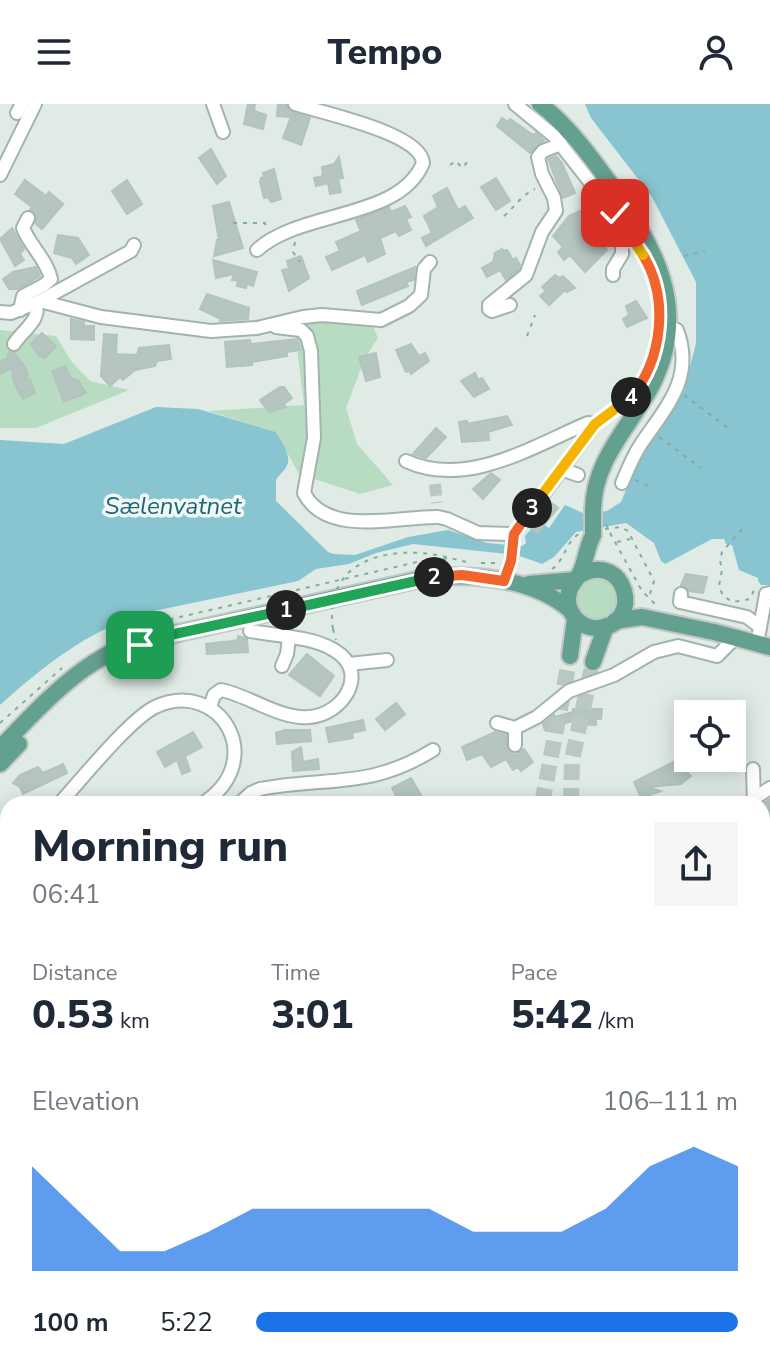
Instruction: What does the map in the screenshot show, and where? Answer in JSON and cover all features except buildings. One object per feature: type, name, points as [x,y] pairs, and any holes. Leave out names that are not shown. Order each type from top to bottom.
[{"type":"main road","points":[[540,104],[572,133],[625,205],[659,263],[666,292],[668,326],[657,373],[604,462],[594,492],[593,511],[602,558],[612,574],[644,607],[683,626]]},
{"type":"main road","points":[[570,656],[572,614],[568,594],[596,533]]},
{"type":"main road","points":[[0,748],[49,698],[85,668],[140,640],[430,577],[462,575],[512,582],[577,577],[593,570],[612,574]]},
{"type":"main road","points":[[512,582],[560,601],[587,626],[642,617],[735,638],[762,639]]},
{"type":"main road","points":[[593,662],[611,624],[625,606],[624,588]]},
{"type":"main road","points":[[0,764],[74,684],[119,654],[170,635]]},
{"type":"street","points":[[0,175],[35,104]]},
{"type":"street","points":[[213,104],[223,132]]},
{"type":"street","points":[[257,250],[269,239],[289,230],[391,197],[413,181],[423,163],[421,152],[402,138],[295,104]]},
{"type":"street","points":[[515,104],[542,125],[579,165],[610,218],[623,248],[613,275]]},
{"type":"street","points":[[510,305],[492,311],[489,309],[489,305],[517,284],[530,268],[542,232],[556,211],[538,157],[543,151],[561,144]]},
{"type":"street","points":[[598,239],[610,218],[625,205]]},
{"type":"street","points":[[20,310],[23,296],[51,279],[49,270],[25,235],[23,228],[28,218]]},
{"type":"street","points":[[0,312],[11,313],[38,303],[131,251],[134,245]]},
{"type":"street","points":[[257,328],[303,317],[381,320],[409,306],[421,295],[424,269],[430,262]]},
{"type":"street","points":[[38,303],[101,317],[202,330],[296,329],[304,333],[309,341],[314,405],[313,449],[304,487],[307,500],[322,511],[360,523],[438,517],[513,545]]},
{"type":"street","points":[[14,344],[34,320],[38,303]]},
{"type":"street","points":[[626,480],[639,447],[679,388],[682,347],[677,330],[668,326]]},
{"type":"street","points":[[406,461],[424,467],[483,468],[572,429],[588,423],[595,424],[561,469],[513,545],[512,582]]},
{"type":"street","points":[[561,469],[578,475]]},
{"type":"street","points":[[437,503],[438,517]]},
{"type":"street","points":[[762,639],[766,594],[770,593]]},
{"type":"street","points":[[681,594],[680,602],[747,617],[762,639]]},
{"type":"street","points":[[210,707],[214,695],[221,690],[293,716],[308,718],[330,712],[343,702],[351,689],[349,664],[339,652],[327,646],[250,631]]},
{"type":"street","points":[[282,666],[289,638]]},
{"type":"street","points":[[497,723],[515,728],[537,717],[577,686],[614,675],[654,652],[678,646],[717,656],[735,638]]},
{"type":"street","points":[[349,664],[387,660]]},
{"type":"street","points":[[66,796],[139,717],[157,706],[180,701],[210,707],[224,721],[233,739],[237,757],[230,776],[211,796]]},
{"type":"street","points":[[515,728],[515,745]]},
{"type":"street","points":[[248,796],[272,787],[368,778],[392,771],[433,750]]},
{"type":"street","points":[[754,796],[757,769]]},
{"type":"path","points":[[450,165],[456,161],[462,168],[471,158]]},
{"type":"path","points":[[504,216],[516,206],[521,195],[545,185],[547,190],[550,189]]},
{"type":"path","points":[[233,223],[265,223],[266,226]]},
{"type":"path","points":[[298,237],[292,249],[300,262]]},
{"type":"path","points":[[684,256],[705,251]]},
{"type":"path","points":[[527,336],[535,315]]},
{"type":"path","points":[[683,394],[728,428]]},
{"type":"path","points":[[595,424],[628,400]]},
{"type":"path","points":[[655,434],[701,468]]},
{"type":"path","points":[[626,480],[653,488]]},
{"type":"path","points":[[549,570],[560,563],[574,537],[624,528],[654,581],[649,597],[642,591],[616,542]]},
{"type":"path","points":[[742,529],[722,552],[719,586],[723,596],[733,602],[750,599],[755,588]]},
{"type":"path","points":[[596,533],[616,542],[630,539]]},
{"type":"path","points":[[333,629],[331,616],[336,593],[355,567],[374,557],[413,551],[450,558]]},
{"type":"green space","points":[[313,308],[372,324],[378,338],[365,358],[346,408],[357,444],[393,485],[360,494],[299,474],[276,432],[208,411],[304,405],[295,331]]},
{"type":"green space","points":[[0,330],[56,336],[71,361],[90,381],[129,390],[36,428],[0,428]]},
{"type":"green space","points":[[597,578],[612,584],[618,599],[612,614],[597,620],[582,614],[576,599],[582,584]]},
{"type":"water","name":"Sælenvatnet","points":[[585,104],[770,104],[770,585],[761,585],[758,578],[739,570],[732,545],[726,544],[724,539],[712,539],[665,564],[654,543],[626,523],[576,532],[554,557],[542,564],[517,555],[413,544],[376,553],[349,564],[316,569],[298,581],[144,613],[123,621],[67,651],[0,705],[0,440],[64,444],[156,407],[198,409],[276,432],[288,460],[276,480],[276,501],[328,552],[334,554],[355,555],[408,537],[448,530],[487,543],[522,546],[526,543],[525,536],[538,521],[549,528],[565,505],[583,513],[607,511],[621,502],[640,457],[684,391],[696,343],[696,282],[652,197],[591,118]]},
{"type":"tunnel","points":[[435,484],[437,503]]},
{"type":"tunnel","points":[[544,796],[570,656]]},
{"type":"tunnel","points":[[571,796],[572,760],[593,662]]},
{"type":"route","points":[[140,645],[170,635],[430,577],[462,575],[504,581],[511,561],[514,534],[595,424],[633,395],[646,375],[654,352],[659,318],[656,287],[646,259],[615,213]]}]
